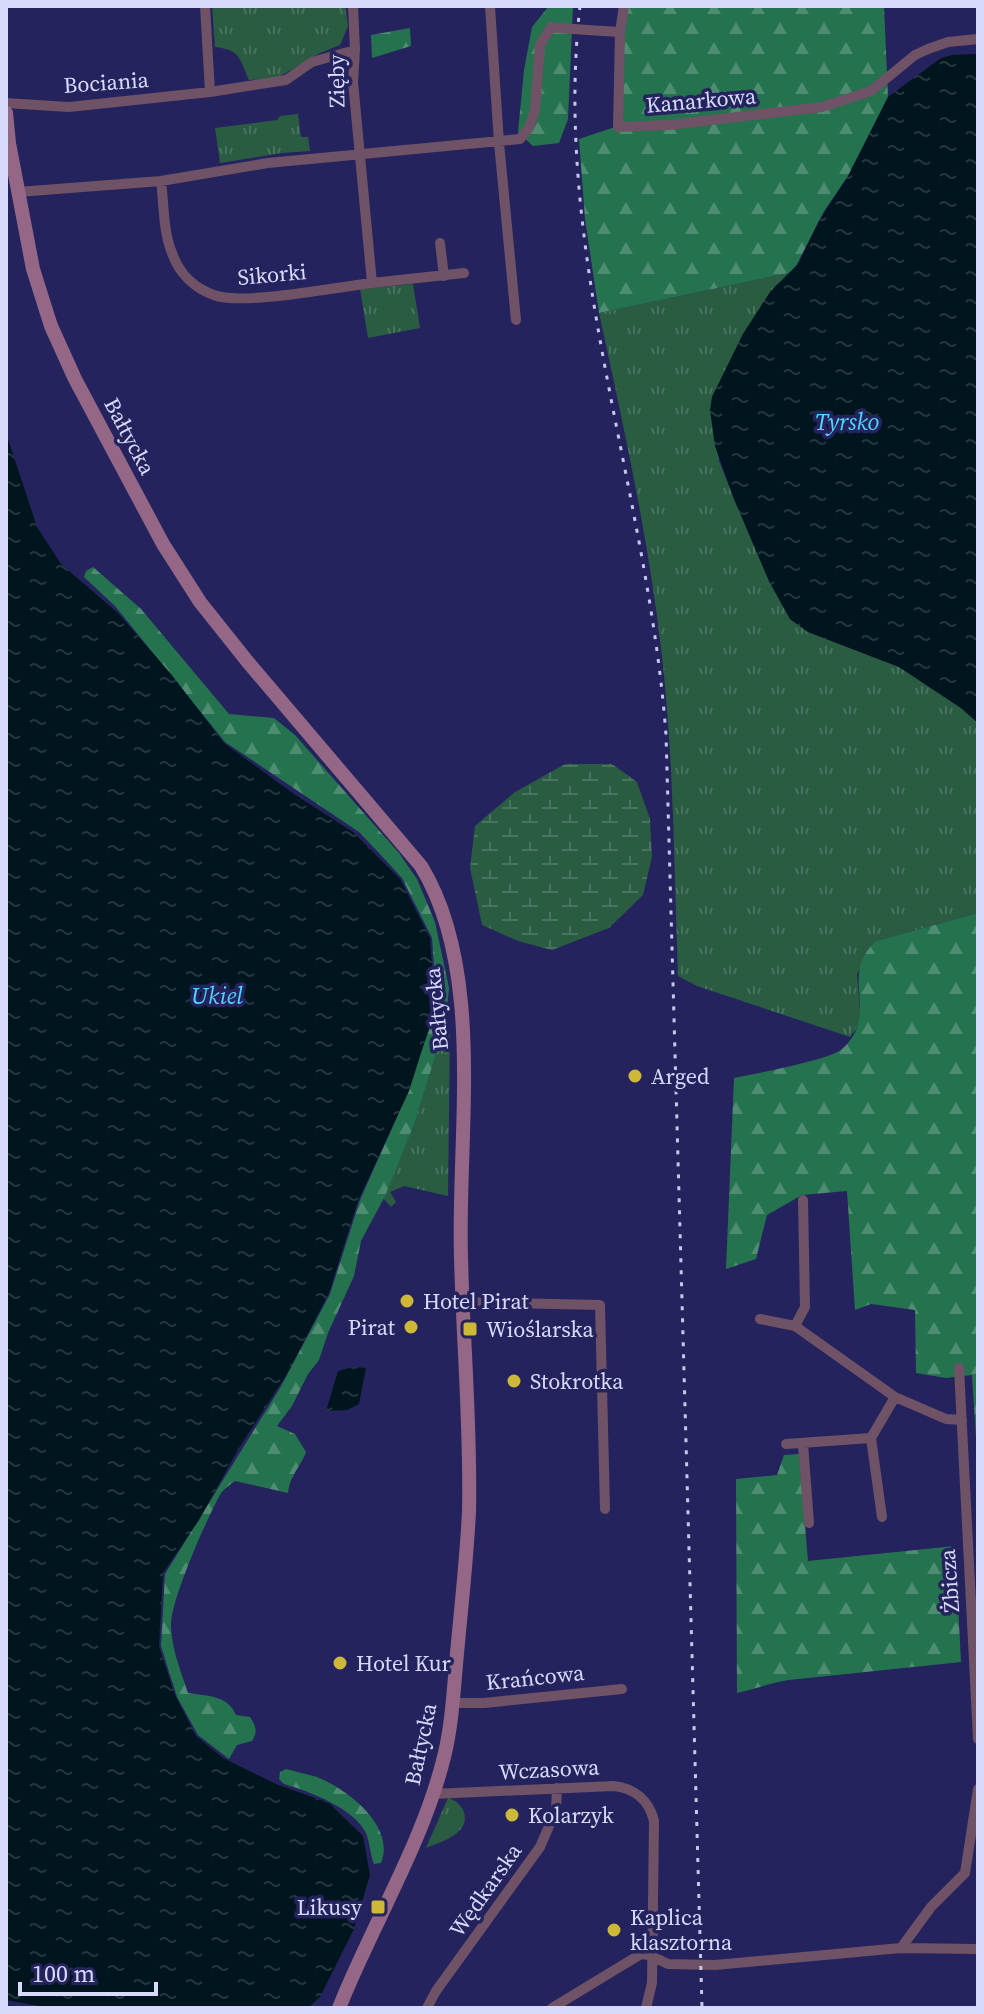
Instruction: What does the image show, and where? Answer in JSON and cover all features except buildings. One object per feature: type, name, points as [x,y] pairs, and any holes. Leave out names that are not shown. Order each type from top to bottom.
[{"type":"main road","name":"Bałtycka","points":[[6,113],[37,284],[51,326],[75,379],[175,565],[200,602],[272,692],[413,855],[437,897],[450,941],[463,1023],[460,1214],[469,1511],[452,1703],[444,1757],[433,1794],[339,2008]]},
{"type":"street","points":[[205,6],[210,92]]},
{"type":"street","name":"Zięby","points":[[353,6],[353,82],[361,155]]},
{"type":"street","points":[[490,6],[516,320]]},
{"type":"street","points":[[18,192],[161,181],[268,163],[520,139],[529,128],[535,110],[540,45],[551,27],[620,32],[624,6]]},
{"type":"street","name":"Kanarkowa","points":[[620,32],[618,127],[669,125],[822,107],[871,91],[915,55],[928,49],[948,42],[978,39]]},
{"type":"street","name":"Bociania","points":[[6,103],[69,107],[210,92],[286,80],[312,62],[355,50]]},
{"type":"street","points":[[361,155],[372,283]]},
{"type":"street","name":"Sikorki","points":[[161,181],[166,234],[172,254],[187,280],[215,296],[241,299],[464,273]]},
{"type":"street","points":[[440,243],[444,276]]},
{"type":"street","points":[[795,1326],[805,1307],[803,1200]]},
{"type":"street","points":[[462,1302],[600,1305],[605,1509]]},
{"type":"street","points":[[760,1319],[795,1326],[895,1397],[946,1419],[962,1420]]},
{"type":"street","name":"Żbicza","points":[[959,1368],[978,1739]]},
{"type":"street","points":[[882,1517],[871,1438],[895,1397]]},
{"type":"street","points":[[786,1444],[871,1438]]},
{"type":"street","points":[[803,1444],[809,1523]]},
{"type":"street","name":"Krańcowa","points":[[452,1703],[484,1703],[622,1689]]},
{"type":"street","name":"Wczasowa","points":[[433,1794],[626,1787],[638,1794],[652,1811],[654,1821],[652,1983],[646,2008]]},
{"type":"street","name":"Wędkarska","points":[[427,2008],[540,1847],[556,1810],[557,1788]]},
{"type":"street","points":[[901,1948],[931,1907],[965,1873],[978,1789]]},
{"type":"street","points":[[966,1867],[978,1863]]},
{"type":"street","points":[[552,2008],[634,1957],[645,1954],[668,1964],[732,1965],[901,1948],[978,1949]]},
{"type":"green space","points":[[212,6],[345,6],[348,26],[340,45],[277,78],[249,80],[235,53],[215,47]]},
{"type":"green space","points":[[549,6],[573,6],[568,119],[559,143],[533,146],[518,132],[524,70],[532,27]]},
{"type":"green space","points":[[628,6],[884,6],[888,97],[848,176],[824,211],[793,272],[599,313],[585,219],[579,139],[618,126],[618,88]]},
{"type":"green space","points":[[410,28],[411,46],[372,58],[371,35]]},
{"type":"green space","points":[[298,114],[301,137],[308,137],[310,151],[220,163],[215,128],[277,120],[280,116]]},
{"type":"green space","points":[[793,272],[775,286],[743,334],[712,397],[719,461],[734,499],[769,581],[790,619],[808,632],[899,667],[961,708],[978,723],[978,913],[876,941],[857,974],[861,1022],[850,1037],[697,986],[678,976],[671,771],[656,606],[626,438],[599,313]]},
{"type":"green space","points":[[413,284],[420,328],[368,338],[360,289]]},
{"type":"green space","points":[[93,567],[141,609],[229,714],[274,718],[295,735],[399,853],[417,879],[435,922],[449,988],[446,1021],[415,1122],[385,1196],[361,1241],[354,1276],[319,1360],[277,1426],[295,1434],[306,1452],[288,1493],[235,1481],[224,1490],[199,1539],[176,1599],[172,1636],[188,1693],[222,1700],[236,1715],[250,1717],[255,1726],[252,1741],[237,1745],[229,1759],[198,1735],[177,1697],[161,1646],[165,1574],[280,1388],[330,1294],[360,1200],[397,1117],[437,1009],[432,938],[402,878],[359,832],[225,742],[115,606],[84,577],[86,571]]},
{"type":"green space","points":[[565,764],[612,764],[637,782],[650,819],[652,857],[643,895],[609,928],[552,950],[518,941],[482,925],[470,868],[475,826],[515,792]]},
{"type":"green space","points":[[978,913],[976,1438],[972,1375],[946,1378],[916,1373],[915,1310],[871,1304],[855,1310],[847,1191],[802,1195],[767,1215],[756,1259],[726,1269],[734,1078],[808,1062],[842,1049],[859,1022],[860,968],[865,954],[876,941]]},
{"type":"green space","points":[[443,1030],[450,1031],[448,1196],[404,1186],[390,1192],[396,1202],[391,1207],[383,1198],[415,1122]]},
{"type":"green space","points":[[799,1454],[808,1561],[955,1546],[961,1662],[789,1680],[737,1693],[736,1479],[777,1475],[784,1455]]},
{"type":"green space","points":[[286,1769],[329,1783],[366,1811],[382,1836],[384,1849],[381,1863],[374,1864],[366,1833],[352,1816],[330,1802],[284,1784],[279,1779],[280,1772]]},
{"type":"green space","points":[[448,1798],[462,1808],[464,1825],[454,1835],[426,1848]]},
{"type":"water","name":"Tyrsko","points":[[978,54],[978,723],[961,708],[899,667],[808,632],[790,619],[769,581],[734,499],[715,446],[710,410],[712,397],[743,334],[770,292],[798,264],[888,97],[941,58]]},
{"type":"water","name":"Ukiel","points":[[6,433],[37,527],[61,564],[118,613],[171,674],[224,743],[353,832],[400,879],[430,938],[435,1009],[409,1091],[358,1201],[329,1293],[287,1374],[239,1448],[199,1520],[163,1573],[159,1647],[175,1695],[196,1736],[223,1758],[276,1784],[329,1803],[363,1836],[370,1875],[354,1929],[320,1997],[308,2008],[50,2008],[6,2000]]},
{"type":"water","points":[[366,1368],[359,1404],[347,1410],[326,1411],[338,1371]]},
{"type":"railway","points":[[580,6],[575,98],[579,189],[590,280],[656,644],[666,735],[702,2008]]},
{"type":"place","name":"Arged","points":[[635,1076]]},
{"type":"place","name":"Hotel Pirat","points":[[407,1301]]},
{"type":"place","name":"Pirat","points":[[411,1327]]},
{"type":"place","name":"Wioślarska","points":[[470,1329]]},
{"type":"place","name":"Stokrotka","points":[[514,1381]]},
{"type":"place","name":"Hotel Kur","points":[[340,1663]]},
{"type":"place","name":"Kolarzyk","points":[[512,1815]]},
{"type":"place","name":"Likusy","points":[[378,1907]]},
{"type":"place","name":"Kaplica klasztorna","points":[[614,1930]]}]
